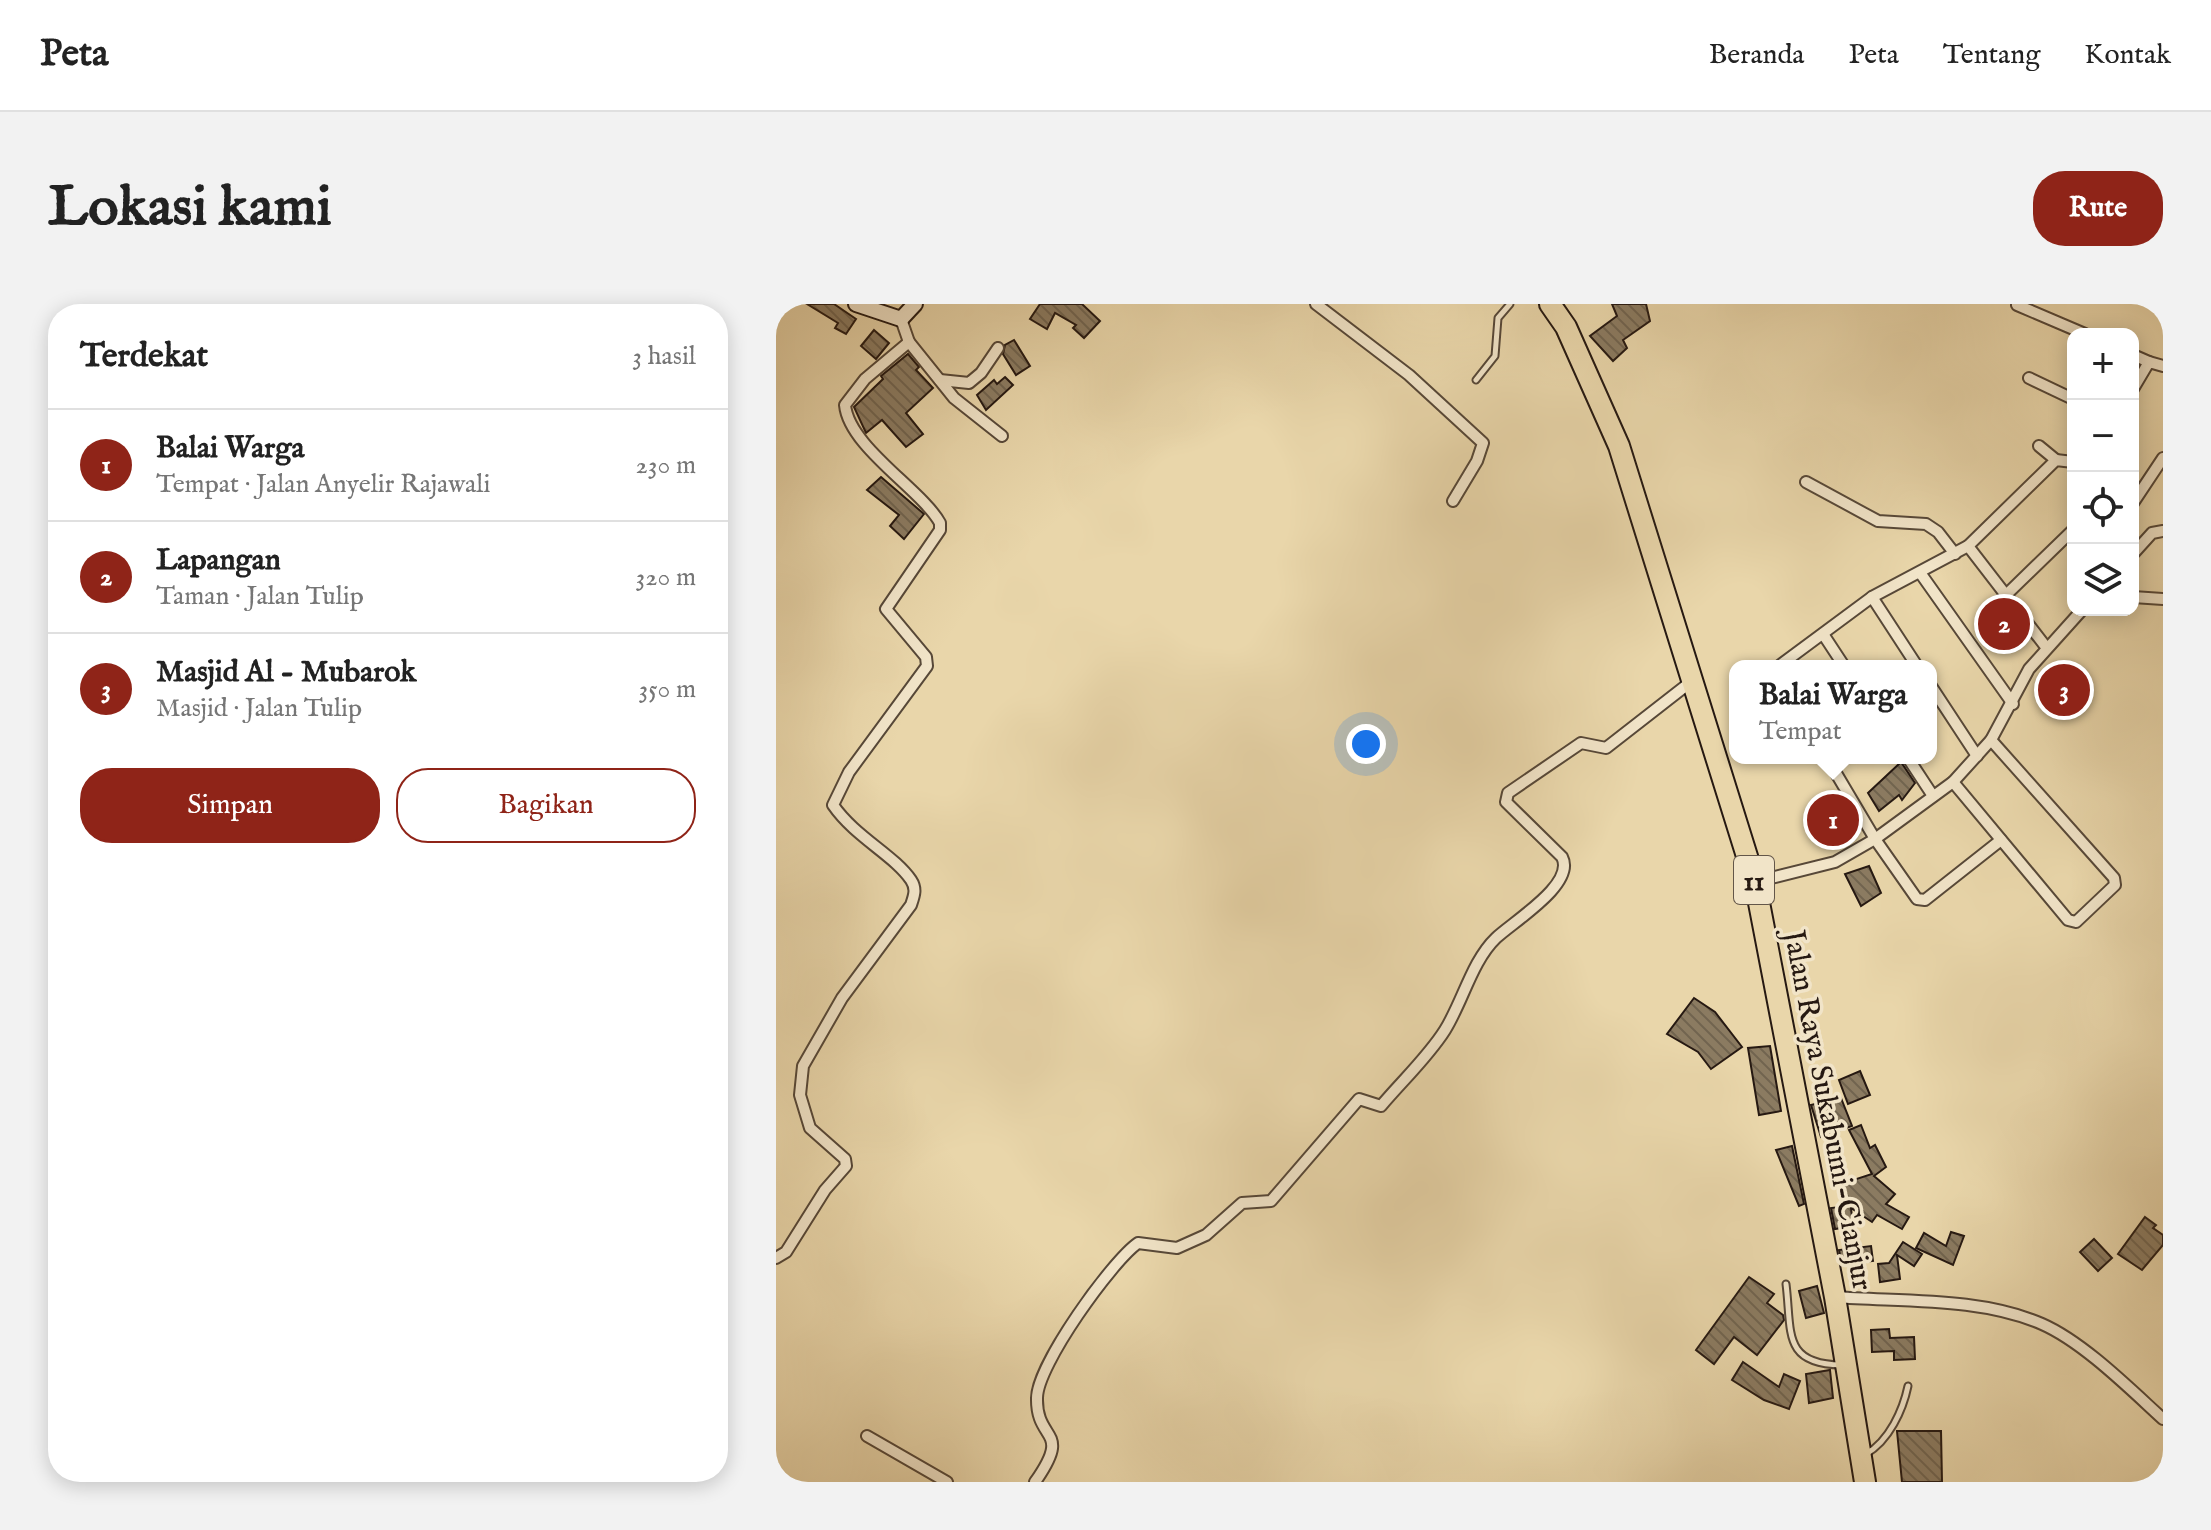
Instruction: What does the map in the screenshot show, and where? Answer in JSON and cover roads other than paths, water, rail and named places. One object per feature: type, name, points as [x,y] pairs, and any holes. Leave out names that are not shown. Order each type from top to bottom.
[{"type":"highway","name":"Jalan Raya Sukabumi-Cianjur","points":[[1550,304],[1566,327],[1619,446],[1755,882],[1835,1297],[1865,1482]]},
{"type":"street","points":[[856,304],[901,319]]},
{"type":"street","points":[[901,319],[915,304]]},
{"type":"street","points":[[1316,304],[1409,375],[1483,443],[1477,461],[1453,501]]},
{"type":"street","points":[[2017,305],[2071,328]]},
{"type":"street","points":[[901,319],[909,342],[954,398],[1002,436]]},
{"type":"street","points":[[776,1258],[786,1252],[825,1190],[846,1166],[845,1159],[810,1128],[800,1095],[803,1066],[842,998],[911,905],[915,893],[912,881],[863,840],[833,805],[849,772],[927,666],[926,657],[886,609],[940,530],[940,523],[879,460],[846,416],[845,405],[865,379],[909,342]]},
{"type":"street","points":[[940,380],[969,383],[981,373],[998,348]]},
{"type":"street","points":[[2139,358],[2163,366]]},
{"type":"street","points":[[2139,379],[2149,362]]},
{"type":"street","points":[[2029,378],[2067,396]]},
{"type":"street","points":[[2039,446],[2056,460],[2067,461]]},
{"type":"street","points":[[2139,494],[2163,458]]},
{"type":"street","points":[[1787,660],[1872,597],[1921,574],[1968,546],[2056,460]]},
{"type":"street","points":[[1806,482],[1878,521],[1926,524],[1938,532],[1955,554]]},
{"type":"street","points":[[2139,547],[2152,533],[2163,531]]},
{"type":"street","points":[[2007,594],[2067,536]]},
{"type":"street","points":[[1968,546],[2046,647]]},
{"type":"street","points":[[1921,574],[2013,704]]},
{"type":"street","points":[[1872,597],[1913,660]]},
{"type":"street","points":[[2139,597],[2163,599]]},
{"type":"street","points":[[1755,882],[1826,864],[1875,839],[1953,782],[1991,740],[2013,704],[2029,669],[2076,616]]},
{"type":"street","points":[[1823,634],[1840,660]]},
{"type":"street","points":[[1035,1482],[1053,1452],[1054,1443],[1038,1410],[1036,1398],[1043,1374],[1057,1344],[1123,1257],[1138,1243],[1182,1247],[1206,1235],[1242,1203],[1271,1201],[1359,1099],[1381,1106],[1444,1031],[1485,951],[1538,904],[1564,875],[1566,868],[1562,857],[1506,802],[1508,793],[1581,743],[1606,748],[1694,679]]},
{"type":"street","points":[[1937,695],[1977,756]]},
{"type":"street","points":[[1953,782],[2072,922],[2115,885],[2114,878],[1991,740]]},
{"type":"street","points":[[1831,764],[1875,839],[1922,901],[2001,840]]},
{"type":"street","points":[[1912,764],[1933,796]]},
{"type":"street","points":[[1835,1297],[1972,1306],[2025,1318],[2064,1336],[2163,1419]]},
{"type":"street","points":[[867,1436],[947,1482]]},
{"type":"lane","points":[[1476,380],[1495,356],[1498,318],[1510,304]]},
{"type":"lane","points":[[1786,1284],[1794,1343],[1799,1355],[1815,1364],[1846,1365]]},
{"type":"lane","points":[[1860,1457],[1874,1450],[1887,1433],[1904,1407],[1908,1386]]},
{"type":"place","name":"Lapangan","points":[[2004,624]]},
{"type":"place","name":"Masjid Al - Mubarok","points":[[2064,690]]},
{"type":"place","name":"Balai Warga","points":[[1833,820]]}]
